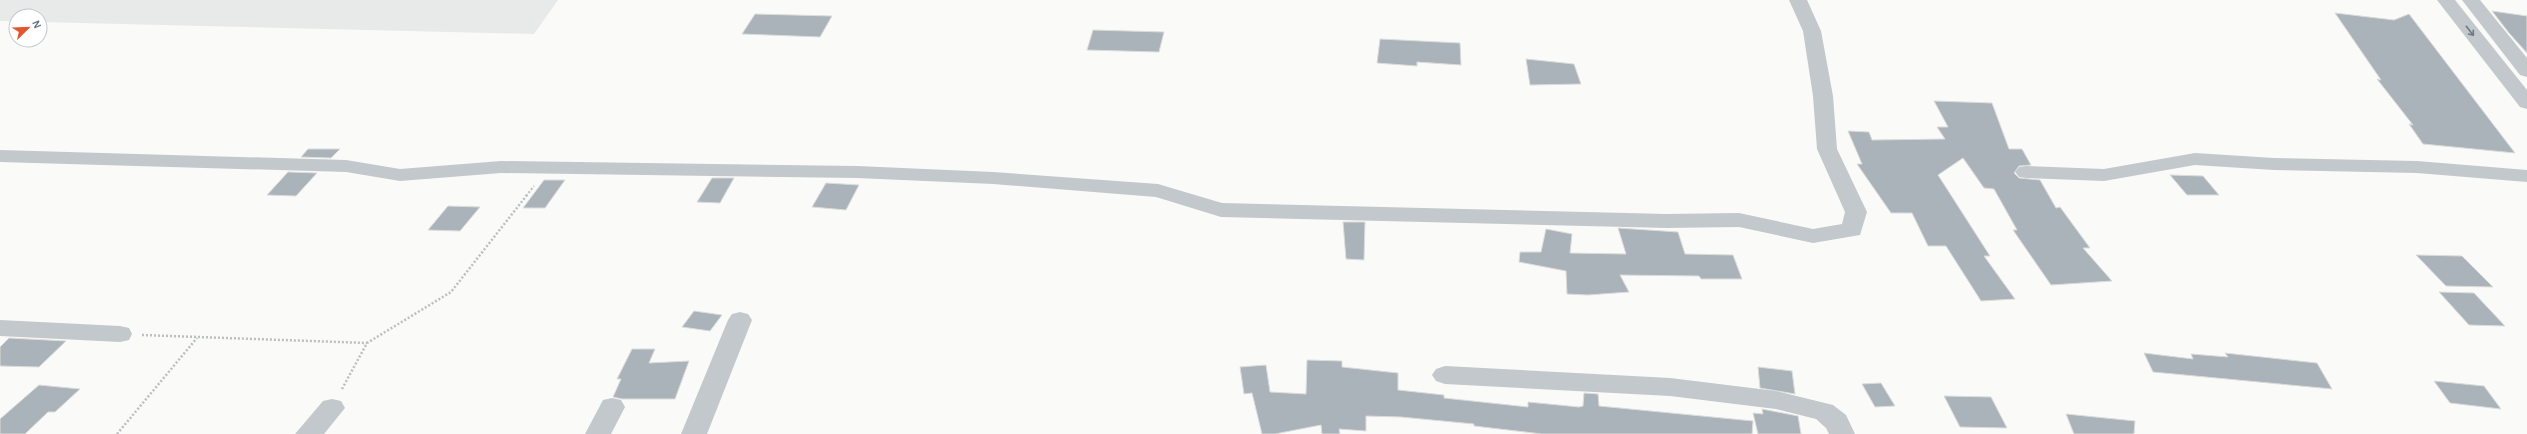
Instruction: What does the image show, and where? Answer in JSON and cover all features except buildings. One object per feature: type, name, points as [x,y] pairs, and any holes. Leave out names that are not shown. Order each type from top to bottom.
[{"type":"street","points":[[0,156],[346,166],[400,175],[501,167],[857,172],[993,178],[1158,192],[1221,210],[1667,221],[1739,220],[1813,236],[1852,230],[1856,212],[1827,149],[1824,96],[1812,31],[1798,0]]},
{"type":"street","points":[[2446,0],[2527,103]]},
{"type":"street","points":[[2470,0],[2527,71]]},
{"type":"street","points":[[2026,172],[2104,175],[2195,159],[2274,164],[2417,167],[2527,176]]},
{"type":"street","points":[[694,434],[740,320]]},
{"type":"street","points":[[0,328],[120,334]]},
{"type":"street","points":[[1445,375],[1670,386],[1776,400],[1824,412],[1837,422],[1842,434]]},
{"type":"street","points":[[598,434],[612,407]]},
{"type":"street","points":[[308,434],[332,408]]},
{"type":"path","points":[[332,408],[367,343],[451,292],[547,168]]},
{"type":"path","points":[[120,334],[367,343]]},
{"type":"path","points":[[116,434],[197,337]]},
{"type":"shaded area","points":[[0,0],[558,0],[534,34],[48,22],[48,8],[8,8],[8,21],[0,21]]}]
